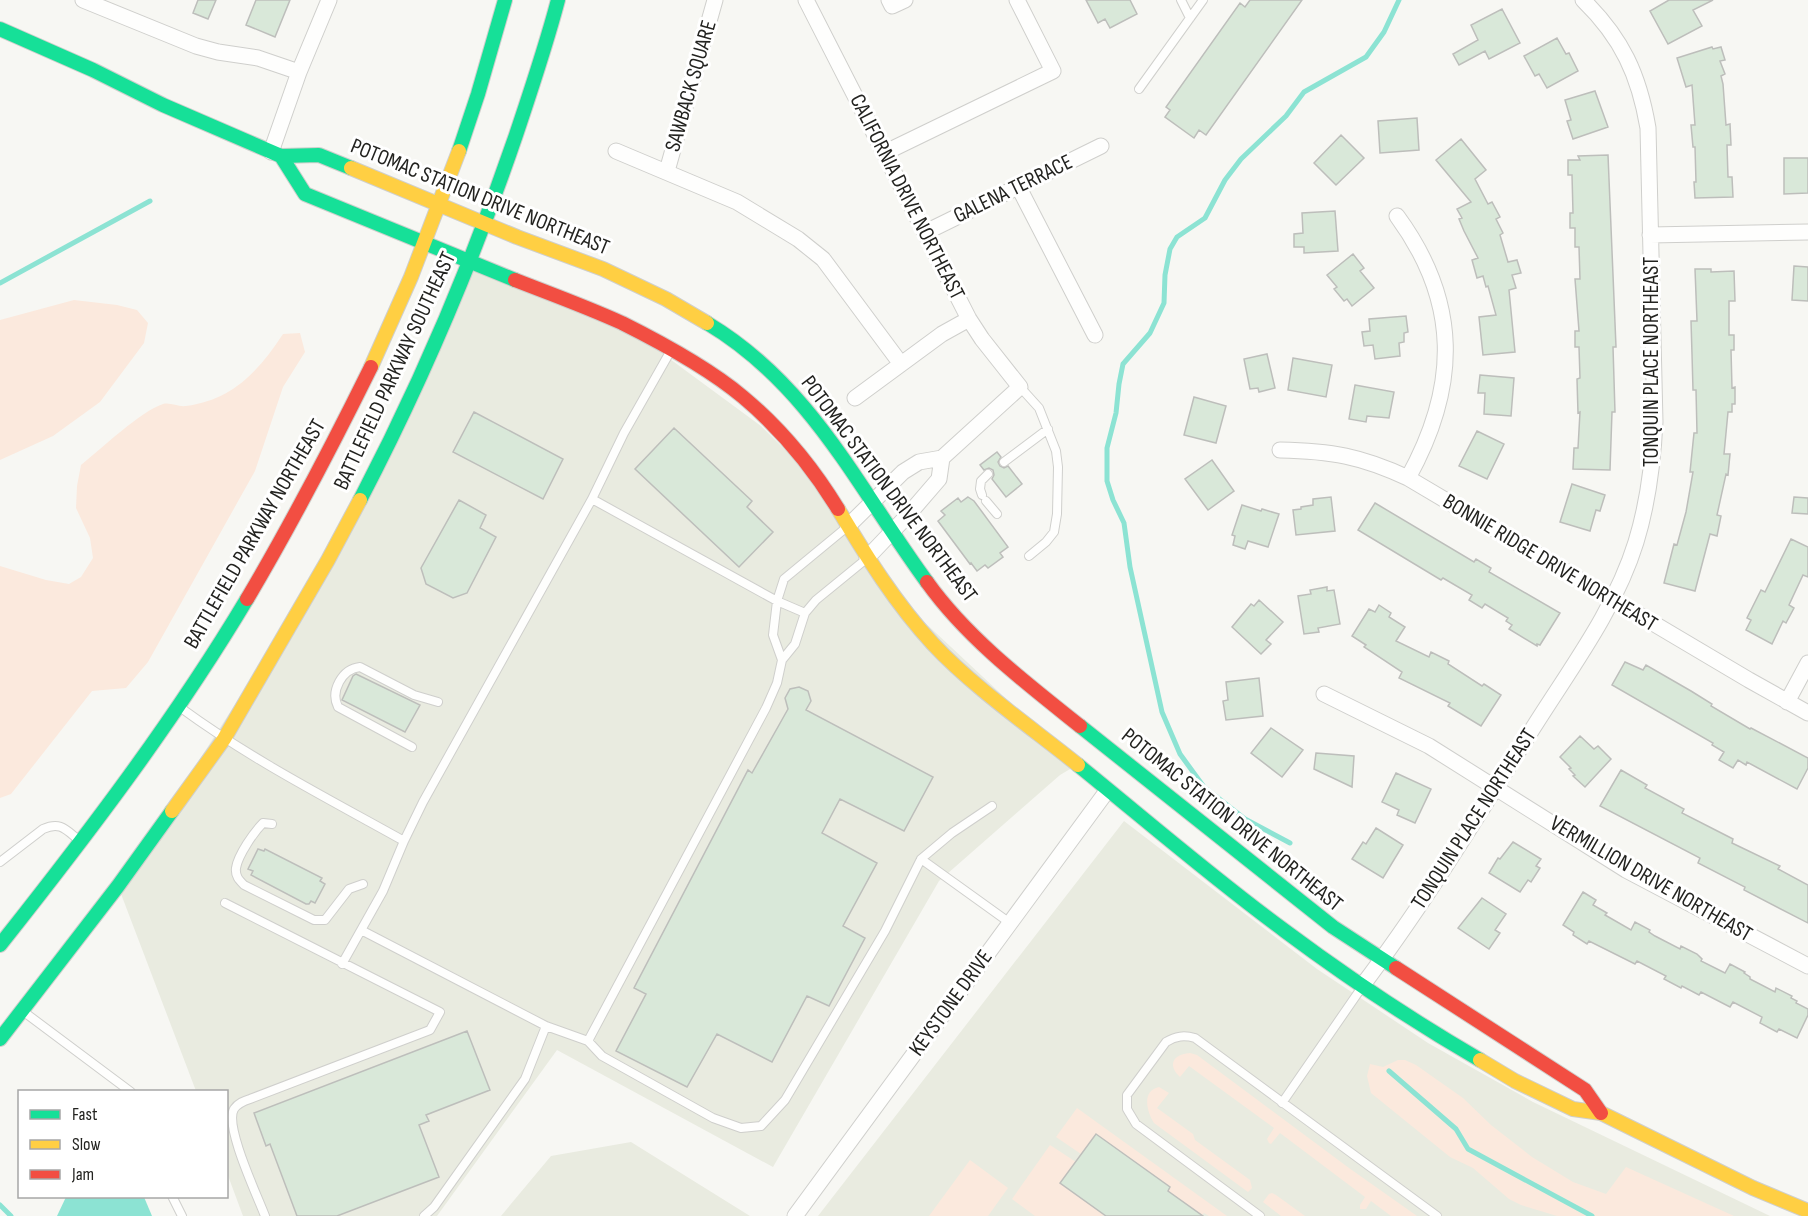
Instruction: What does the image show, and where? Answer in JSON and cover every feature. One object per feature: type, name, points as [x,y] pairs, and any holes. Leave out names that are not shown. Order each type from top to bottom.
[{"type":"street","points":[[83,0],[196,46],[258,58],[299,72]]},
{"type":"street","points":[[276,154],[299,72],[329,0]]},
{"type":"street","name":"BATTLEFIELD PARKWAY NORTHEAST","points":[[0,945],[81,842],[179,706],[234,619],[309,491],[368,372],[426,244],[467,124],[505,0]]},
{"type":"street","name":"BATTLEFIELD PARKWAY SOUTHEAST","points":[[224,739],[328,560],[397,429],[458,292],[485,224],[547,43],[558,0]]},
{"type":"street","name":"SAWBACK SQUARE","points":[[668,171],[716,0]]},
{"type":"street","name":"CALIFORNIA DRIVE NORTHEAST","points":[[806,0],[969,319],[1020,387]]},
{"type":"street","points":[[889,0],[892,6],[904,0]]},
{"type":"street","points":[[884,153],[1053,71],[1017,0]]},
{"type":"street","name":"TONQUIN PLACE NORTHEAST","points":[[1362,986],[1382,960],[1495,788],[1612,600],[1636,544],[1647,504],[1653,463],[1655,422],[1648,128],[1643,99],[1634,71],[1605,22],[1583,0]]},
{"type":"street","name":"POTOMAC STATION DRIVE NORTHEAST","points":[[0,29],[103,75],[163,105],[276,154],[319,155],[639,285],[692,313],[725,334],[780,379],[815,419],[940,601],[1012,672],[1333,927],[1585,1090],[1601,1113]]},
{"type":"street","name":"GALENA TERRACE","points":[[926,232],[1101,146]]},
{"type":"street","name":"SAWBACK SQUARE","points":[[616,151],[737,202],[811,248],[823,260],[901,364]]},
{"type":"street","name":"POTOMAC STATION DRIVE NORTHEAST","points":[[276,154],[305,194],[621,323],[672,350],[742,396],[775,427],[827,491],[867,558],[934,645],[977,684],[1107,791],[1283,930],[1362,986],[1435,1034],[1515,1081],[1573,1109],[1601,1113],[1753,1188],[1808,1210]]},
{"type":"street","points":[[1018,186],[1095,335]]},
{"type":"street","points":[[1397,216],[1412,236],[1438,294],[1444,325],[1446,357],[1436,419],[1424,450],[1408,478]]},
{"type":"street","points":[[1650,235],[1808,232]]},
{"type":"street","points":[[855,398],[942,334],[969,319]]},
{"type":"street","points":[[848,526],[888,485],[919,462],[942,458],[1020,387]]},
{"type":"street","name":"BONNIE RIDGE DRIVE NORTHEAST","points":[[1280,450],[1323,451],[1384,466],[1808,713]]},
{"type":"street","points":[[867,558],[939,478],[942,458]]},
{"type":"street","points":[[1787,702],[1808,663]]},
{"type":"street","name":"VERMILLION DRIVE NORTHEAST","points":[[1324,694],[1429,746],[1626,870],[1808,966]]},
{"type":"street","points":[[0,1039],[118,886],[224,739]]},
{"type":"street","name":"KEYSTONE DRIVE","points":[[795,1216],[1107,791]]},
{"type":"lane","points":[[1181,0],[1190,18]]},
{"type":"lane","points":[[1138,89],[1203,0]]},
{"type":"lane","points":[[342,964],[383,891],[404,841],[429,792],[592,499],[624,433],[672,350]]},
{"type":"lane","points":[[1020,387],[1039,408],[1056,451],[1058,467],[1057,514],[1054,532],[1047,542],[1029,556]]},
{"type":"lane","points":[[1004,462],[1048,429]]},
{"type":"lane","points":[[988,474],[981,481],[980,489],[997,514]]},
{"type":"lane","points":[[592,499],[777,601],[805,613]]},
{"type":"lane","points":[[782,660],[772,634],[777,601],[784,579],[848,526]]},
{"type":"lane","points":[[588,1041],[762,717],[777,683],[782,660],[795,644],[805,613],[816,600],[867,558]]},
{"type":"lane","points":[[412,747],[338,707],[334,700],[335,692],[346,672],[360,667],[414,695],[438,702]]},
{"type":"lane","points":[[179,706],[260,762],[404,841]]},
{"type":"lane","points":[[361,930],[546,1026],[588,1041],[602,1056],[713,1118],[741,1128],[761,1126],[785,1100],[885,931],[921,859],[952,833],[992,806]]},
{"type":"lane","points":[[272,824],[263,824],[254,832],[238,863],[237,878],[244,885],[314,920],[325,920],[349,889],[363,885]]},
{"type":"lane","points":[[0,862],[43,829],[51,826],[62,827],[81,842]]},
{"type":"lane","points":[[921,859],[1010,922]]},
{"type":"lane","points":[[225,903],[440,1012],[430,1030],[240,1103],[234,1109],[232,1117],[235,1137],[265,1216]]},
{"type":"lane","points":[[1282,1103],[1362,986]]},
{"type":"lane","points":[[23,1011],[128,1090]]},
{"type":"lane","points":[[424,1216],[434,1207],[525,1079],[546,1026]]},
{"type":"lane","points":[[1260,1216],[1136,1124],[1127,1109],[1127,1095],[1166,1042],[1174,1037],[1195,1038],[1437,1216]]},
{"type":"lane","points":[[173,1198],[182,1216]]},
{"type":"shaded area","points":[[469,262],[621,323],[761,426],[827,491],[888,588],[1077,765],[1060,775],[939,881],[773,1167],[557,1050],[437,1216],[243,1216],[228,1176],[228,1090],[196,1090],[118,886],[328,560]]},
{"type":"shaded area","points":[[74,300],[117,305],[137,310],[148,323],[144,343],[100,402],[53,436],[0,460],[0,320]]},
{"type":"shaded area","points":[[300,333],[305,352],[283,387],[255,471],[148,662],[126,688],[92,691],[11,794],[0,798],[0,566],[46,580],[69,584],[81,577],[93,558],[90,538],[76,508],[81,465],[133,422],[154,408],[163,404],[183,406],[202,403],[230,391],[253,372],[283,334]]},
{"type":"shaded area","points":[[1124,821],[1317,969],[1428,1043],[1533,1102],[1770,1216],[818,1216]]},
{"type":"shaded area","points":[[1190,1053],[1197,1055],[1417,1216],[1391,1216],[1371,1201],[1366,1209],[1360,1209],[1365,1197],[1280,1133],[1271,1144],[1269,1143],[1267,1139],[1274,1128],[1189,1066],[1180,1077],[1174,1068],[1174,1061],[1179,1055]]},
{"type":"shaded area","points":[[1398,1060],[1405,1060],[1416,1065],[1463,1098],[1491,1125],[1532,1157],[1573,1182],[1606,1194],[1626,1167],[1734,1216],[1557,1216],[1521,1205],[1509,1199],[1473,1168],[1450,1157],[1371,1093],[1367,1076],[1370,1064],[1383,1067]]},
{"type":"shaded area","points":[[1159,1087],[1169,1093],[1157,1108],[1193,1134],[1195,1140],[1250,1180],[1252,1188],[1248,1192],[1154,1123],[1147,1102],[1153,1089]]},
{"type":"shaded area","points":[[1077,1108],[1227,1216],[1209,1216],[1204,1213],[1202,1215],[1168,1191],[1170,1187],[1096,1134],[1081,1154],[1056,1137]]},
{"type":"shaded area","points":[[631,1142],[750,1216],[501,1216],[551,1156]]},
{"type":"shaded area","points":[[1050,1145],[1076,1162],[1060,1183],[1104,1215],[1035,1216],[1012,1199]]},
{"type":"shaded area","points":[[970,1160],[1008,1188],[988,1216],[929,1216]]},
{"type":"shaded area","points":[[1272,1193],[1305,1216],[1281,1216],[1263,1202]]},
{"type":"shaded area","points":[[66,1198],[144,1198],[152,1216],[57,1216]]},
{"type":"building","points":[[198,0],[216,0],[208,19],[193,13]]},
{"type":"building","points":[[256,0],[290,0],[275,37],[246,25]]},
{"type":"building","points":[[1086,0],[1130,0],[1137,14],[1110,28],[1105,19],[1098,23]]},
{"type":"building","points":[[1250,0],[1302,0],[1206,135],[1199,130],[1194,138],[1165,117],[1170,110],[1166,107],[1240,3],[1245,7]]},
{"type":"building","points":[[1669,0],[1713,0],[1693,10],[1702,26],[1668,44],[1650,11]]},
{"type":"building","points":[[1502,9],[1520,43],[1489,59],[1485,51],[1459,65],[1453,54],[1478,40],[1471,25]]},
{"type":"building","points":[[1557,38],[1566,54],[1569,53],[1578,71],[1547,88],[1539,74],[1535,76],[1524,56]]},
{"type":"building","points":[[1712,47],[1713,49],[1721,47],[1725,60],[1720,61],[1725,74],[1721,76],[1726,125],[1730,124],[1731,145],[1727,145],[1728,177],[1732,177],[1733,197],[1695,198],[1695,147],[1693,147],[1691,125],[1695,125],[1692,85],[1686,87],[1677,58]]},
{"type":"building","points":[[1595,91],[1608,127],[1573,139],[1567,121],[1571,120],[1565,100]]},
{"type":"building","points":[[1417,118],[1419,150],[1380,153],[1378,121]]},
{"type":"building","points":[[1341,135],[1364,158],[1336,185],[1314,163]]},
{"type":"building","points":[[1461,139],[1486,170],[1475,179],[1488,204],[1492,202],[1500,217],[1496,219],[1503,233],[1500,235],[1508,262],[1517,260],[1521,273],[1512,275],[1516,288],[1509,290],[1515,352],[1483,355],[1479,317],[1496,315],[1483,276],[1477,278],[1472,260],[1478,258],[1459,219],[1462,218],[1457,209],[1471,202],[1436,160]]},
{"type":"building","points":[[1608,155],[1616,347],[1613,347],[1615,412],[1612,412],[1610,470],[1573,469],[1574,448],[1578,448],[1580,412],[1578,413],[1577,379],[1580,378],[1579,347],[1575,347],[1575,331],[1579,331],[1575,279],[1580,279],[1579,247],[1575,247],[1575,228],[1570,228],[1570,213],[1573,213],[1572,175],[1568,175],[1568,160],[1580,160],[1578,156]]},
{"type":"building","points":[[1784,158],[1808,158],[1808,193],[1784,194]]},
{"type":"building","points":[[1335,211],[1338,251],[1304,253],[1304,247],[1294,247],[1294,234],[1303,233],[1302,213]]},
{"type":"building","points":[[1353,254],[1364,268],[1360,271],[1374,288],[1352,306],[1347,299],[1344,301],[1334,289],[1337,287],[1327,275]]},
{"type":"building","points":[[1794,266],[1808,267],[1808,301],[1792,300]]},
{"type":"building","points":[[1695,269],[1711,269],[1711,272],[1734,271],[1735,301],[1729,301],[1729,335],[1734,335],[1734,350],[1731,350],[1732,388],[1735,387],[1735,404],[1732,404],[1732,412],[1728,412],[1724,454],[1730,454],[1728,475],[1726,474],[1717,515],[1721,516],[1717,536],[1710,534],[1695,591],[1664,583],[1674,544],[1677,545],[1686,512],[1693,472],[1690,472],[1694,433],[1697,433],[1691,321],[1697,321]]},
{"type":"building","points":[[1406,316],[1408,332],[1404,333],[1404,342],[1399,343],[1400,356],[1375,359],[1373,345],[1364,346],[1362,332],[1370,331],[1369,319]]},
{"type":"building","points":[[1267,354],[1275,388],[1259,392],[1258,388],[1250,389],[1244,359]]},
{"type":"building","points":[[1293,358],[1332,365],[1326,397],[1288,390]]},
{"type":"building","points":[[1480,375],[1514,378],[1511,416],[1484,414],[1485,393],[1478,393]]},
{"type":"building","points":[[1355,385],[1394,392],[1389,418],[1367,416],[1366,422],[1349,419]]},
{"type":"building","points":[[1194,397],[1226,406],[1216,443],[1184,435]]},
{"type":"building","points":[[474,412],[563,459],[543,499],[453,452]]},
{"type":"building","points":[[674,428],[752,501],[747,507],[773,532],[739,567],[635,469]]},
{"type":"building","points":[[1477,431],[1504,444],[1487,479],[1459,466]]},
{"type":"building","points":[[997,452],[1001,457],[998,462],[1000,466],[1004,468],[1008,466],[1022,484],[1006,497],[992,479],[993,470],[989,468],[984,470],[980,465]]},
{"type":"building","points":[[1212,460],[1234,491],[1208,510],[1185,479]]},
{"type":"building","points":[[1572,484],[1605,495],[1600,511],[1596,510],[1590,531],[1560,522]]},
{"type":"building","points":[[968,497],[974,501],[1008,547],[1000,553],[1003,557],[988,568],[985,565],[977,571],[938,521],[945,515],[941,511],[958,498],[961,502]]},
{"type":"building","points":[[1331,497],[1335,531],[1296,535],[1293,510],[1313,505],[1313,499]]},
{"type":"building","points":[[1794,497],[1808,498],[1808,514],[1792,513]]},
{"type":"building","points":[[459,500],[486,515],[480,528],[496,537],[467,593],[453,598],[426,584],[421,568]]},
{"type":"building","points":[[1375,503],[1474,562],[1476,559],[1491,568],[1489,572],[1560,613],[1540,645],[1537,644],[1537,646],[1509,629],[1512,625],[1506,621],[1508,618],[1485,604],[1482,608],[1469,600],[1472,595],[1443,578],[1441,580],[1358,530]]},
{"type":"building","points":[[1242,505],[1279,514],[1268,547],[1248,541],[1245,549],[1233,545],[1235,536],[1232,535]]},
{"type":"building","points":[[1791,539],[1808,547],[1808,577],[1803,575],[1789,605],[1794,608],[1786,623],[1783,621],[1772,644],[1746,630],[1751,620],[1747,618],[1761,590],[1765,592]]},
{"type":"building","points":[[1327,587],[1327,591],[1334,590],[1340,624],[1318,628],[1319,632],[1304,634],[1298,596],[1311,594],[1310,590]]},
{"type":"building","points":[[1259,600],[1283,622],[1266,640],[1271,644],[1261,654],[1232,627],[1251,604],[1254,606]]},
{"type":"building","points":[[1379,605],[1391,613],[1389,617],[1405,627],[1396,641],[1429,657],[1431,652],[1449,661],[1448,664],[1482,686],[1484,684],[1501,695],[1481,726],[1448,706],[1450,703],[1399,678],[1402,672],[1364,647],[1366,645],[1352,636],[1369,609],[1375,612]]},
{"type":"building","points":[[1625,662],[1643,670],[1646,665],[1750,729],[1808,758],[1808,768],[1797,789],[1747,762],[1746,765],[1738,760],[1733,768],[1719,760],[1724,752],[1712,745],[1713,743],[1612,685]]},
{"type":"building","points":[[356,674],[420,705],[405,732],[342,700]]},
{"type":"building","points":[[1259,678],[1263,716],[1226,720],[1223,701],[1228,700],[1226,682]]},
{"type":"building","points":[[799,687],[808,691],[811,701],[806,710],[933,777],[904,831],[840,799],[822,833],[877,863],[843,926],[865,938],[829,1006],[807,996],[772,1062],[717,1034],[687,1087],[616,1051],[646,994],[634,988],[748,770],[752,773],[788,709],[785,698],[790,689]]},
{"type":"building","points":[[1271,728],[1303,750],[1282,777],[1251,753]]},
{"type":"building","points":[[1580,736],[1594,749],[1598,746],[1611,759],[1585,787],[1573,776],[1575,775],[1569,769],[1571,768],[1560,757]]},
{"type":"building","points":[[1316,753],[1354,756],[1352,787],[1314,769]]},
{"type":"building","points":[[1621,770],[1647,785],[1645,788],[1684,809],[1682,813],[1733,839],[1732,843],[1780,866],[1778,869],[1808,885],[1808,923],[1698,863],[1700,858],[1600,806]]},
{"type":"building","points":[[1396,773],[1431,789],[1415,823],[1397,815],[1399,810],[1382,802]]},
{"type":"building","points":[[1376,828],[1403,845],[1383,878],[1352,859],[1363,842],[1366,844]]},
{"type":"building","points":[[1513,842],[1541,859],[1536,866],[1540,868],[1531,882],[1528,880],[1520,892],[1489,873],[1498,858],[1500,859]]},
{"type":"building","points":[[258,849],[264,851],[265,849],[322,878],[320,881],[325,884],[315,903],[311,901],[306,904],[251,875],[253,871],[248,869]]},
{"type":"building","points":[[1583,892],[1596,900],[1593,905],[1607,913],[1605,915],[1631,930],[1635,922],[1680,949],[1681,946],[1697,954],[1702,959],[1701,961],[1725,973],[1730,964],[1745,972],[1750,979],[1775,992],[1776,988],[1792,996],[1791,998],[1797,1001],[1796,1003],[1808,1009],[1808,1015],[1797,1038],[1779,1029],[1777,1032],[1760,1023],[1762,1017],[1733,1002],[1730,1007],[1701,992],[1699,995],[1682,986],[1681,988],[1664,979],[1666,976],[1637,961],[1635,964],[1589,941],[1587,944],[1573,935],[1574,932],[1563,925]]},
{"type":"building","points":[[1482,898],[1506,914],[1495,930],[1500,933],[1489,949],[1458,928]]},
{"type":"building","points":[[467,1031],[490,1090],[426,1115],[429,1121],[419,1125],[439,1177],[337,1216],[297,1216],[270,1144],[266,1146],[254,1113]]},
{"type":"building","points":[[1096,1134],[1170,1187],[1168,1191],[1203,1216],[1106,1216],[1060,1183]]},
{"type":"waterway","points":[[1290,843],[1245,819],[1204,787],[1180,754],[1162,712],[1130,567],[1124,523],[1107,481],[1107,448],[1116,413],[1123,364],[1150,333],[1164,303],[1165,275],[1170,249],[1177,237],[1205,218],[1225,180],[1241,159],[1286,116],[1304,92],[1366,57],[1384,32],[1399,0]]},
{"type":"waterway","points":[[0,283],[150,201]]},
{"type":"waterway","points":[[1389,1071],[1456,1129],[1468,1149],[1592,1216]]},
{"type":"waterway","points":[[0,1205],[11,1216]]},
{"type":"traffic: fast","points":[[459,151],[505,0]]},
{"type":"traffic: fast","points":[[360,500],[425,366],[464,275],[516,135],[558,0]]},
{"type":"traffic: fast","points":[[0,29],[93,70],[163,105],[281,156],[319,155],[351,168]]},
{"type":"traffic: fast","points":[[281,156],[305,194],[515,280]]},
{"type":"traffic: fast","points":[[707,323],[743,348],[776,376],[804,407],[830,440],[927,582]]},
{"type":"traffic: fast","points":[[0,945],[160,733],[247,599]]},
{"type":"traffic: fast","points":[[1080,726],[1333,927],[1396,968]]},
{"type":"traffic: fast","points":[[1078,765],[1232,891],[1309,948],[1381,998],[1480,1060]]},
{"type":"traffic: fast","points":[[0,1039],[118,886],[172,811]]},
{"type":"traffic: slow","points":[[371,367],[411,277],[459,151]]},
{"type":"traffic: slow","points":[[351,168],[517,237],[603,269],[666,299],[707,323]]},
{"type":"traffic: slow","points":[[172,811],[224,739],[328,560],[360,500]]},
{"type":"traffic: slow","points":[[838,509],[894,596],[933,644],[984,691],[1078,765]]},
{"type":"traffic: slow","points":[[1480,1060],[1515,1081],[1573,1109],[1601,1113],[1753,1188],[1808,1211]]},
{"type":"traffic: jam","points":[[515,280],[622,323],[716,377],[757,409],[783,435],[807,464],[838,509]]},
{"type":"traffic: jam","points":[[247,599],[280,542],[371,367]]},
{"type":"traffic: jam","points":[[927,582],[943,603],[979,641],[1080,726]]},
{"type":"traffic: jam","points":[[1396,968],[1585,1090],[1601,1113]]}]
